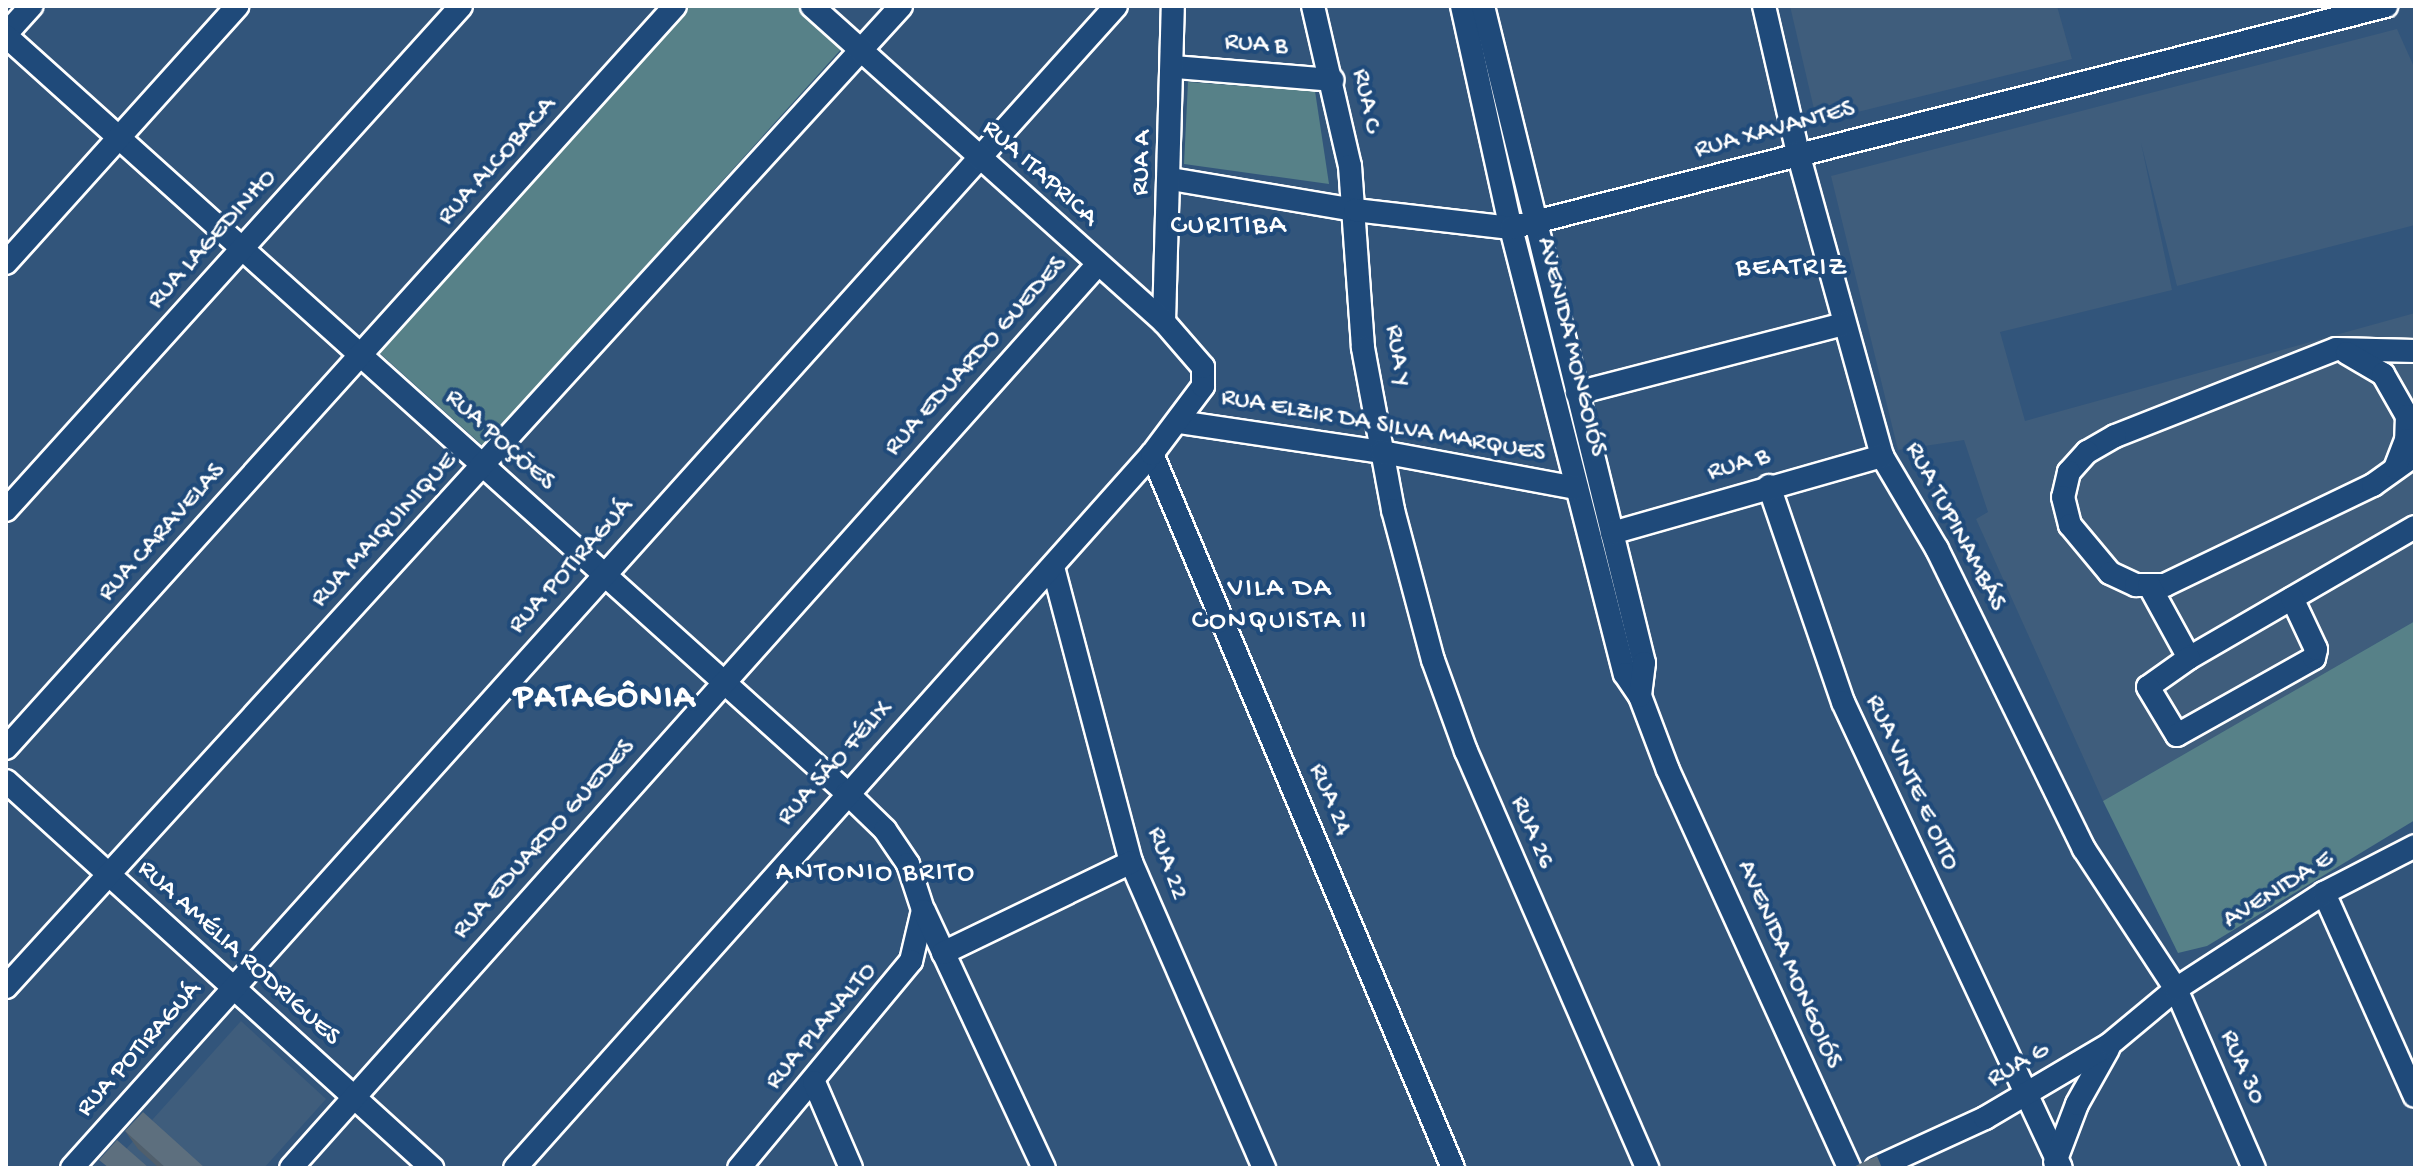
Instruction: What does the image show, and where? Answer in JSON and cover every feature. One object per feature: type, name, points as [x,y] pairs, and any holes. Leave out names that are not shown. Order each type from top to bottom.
[{"type":"street","points":[[6,35],[31,6]]},
{"type":"street","points":[[6,263],[237,6]]},
{"type":"street","name":"RUA LAGEDINHO","points":[[6,510],[461,6]]},
{"type":"street","name":"RUA ALCOBACA","points":[[362,356],[675,6]]},
{"type":"street","name":"RUA ITAPRICA","points":[[812,6],[1164,322],[1203,367],[1199,396]]},
{"type":"street","name":"RUA MAIQUINIQUE","points":[[6,987],[901,6]]},
{"type":"street","name":"RUA POTIRAGUÁ","points":[[72,1168],[1116,6]]},
{"type":"street","name":"RUA A","points":[[1164,322],[1175,67],[1173,6]]},
{"type":"street","name":"RUA C","points":[[1313,6],[1332,80],[1355,210]]},
{"type":"street","name":"AVENIDA MONGOIÓS","points":[[1462,6],[1511,228],[1625,674],[1640,696],[1668,770],[1849,1168]]},
{"type":"street","name":"AVENIDA MONGOIÓS","points":[[1483,6],[1644,663],[1640,696]]},
{"type":"street","name":"RUA TUPINAMBÁS","points":[[1764,6],[1798,153],[1882,456],[1937,549],[2084,849],[2176,989]]},
{"type":"street","name":"RUA XAVANTES","points":[[1171,179],[1355,210],[1511,228],[2386,6]]},
{"type":"street","name":"RUA POÇÕES","points":[[6,35],[245,247],[721,684],[885,830],[908,864],[923,910],[1044,1168]]},
{"type":"street","name":"RUA B","points":[[1175,67],[1332,80]]},
{"type":"street","name":"RUA Y","points":[[1355,210],[1363,348],[1393,510]]},
{"type":"street","name":"RUA EDUARDO GUEDES","points":[[291,1168],[1098,264]]},
{"type":"street","points":[[1577,393],[1844,324]]},
{"type":"street","points":[[2336,349],[2360,356],[2397,392],[2407,416],[2406,440],[2394,470]]},
{"type":"street","points":[[2415,351],[2336,349],[2115,436],[2087,452],[2069,472],[2063,497],[2070,525],[2086,550],[2110,573],[2149,585],[2165,585],[2373,485],[2415,455]]},
{"type":"street","name":"RUA CARAVELAS","points":[[6,748],[362,356]]},
{"type":"street","name":"RUA SÃO FÉLIX","points":[[515,1168],[847,793],[1053,567],[1199,396]]},
{"type":"street","name":"RUA ELZIR DA SILVA MARQUES","points":[[1179,422],[1382,452],[1577,488]]},
{"type":"street","name":"RUA 24","points":[[1152,454],[1453,1168]]},
{"type":"street","name":"RUA B","points":[[1612,533],[1882,456]]},
{"type":"street","name":"RUA VINTE E OITO","points":[[1769,486],[1843,702],[2029,1093],[2056,1165]]},
{"type":"street","name":"RUA 26","points":[[1393,510],[1433,660],[1466,751],[1647,1168]]},
{"type":"street","points":[[2292,598],[2316,649],[2314,658],[2177,735],[2148,687],[2189,658],[2292,598],[2415,527]]},
{"type":"street","name":"RUA 22","points":[[1053,567],[1131,862],[1264,1168]]},
{"type":"street","points":[[2149,585],[2189,658]]},
{"type":"street","name":"RUA AMÉLIA RODRIGUES","points":[[6,781],[432,1168]]},
{"type":"street","name":"AVENIDA E","points":[[2176,989],[2324,893],[2415,846]]},
{"type":"street","points":[[943,953],[1131,862]]},
{"type":"street","points":[[2324,893],[2415,1096]]},
{"type":"street","name":"RUA PLANALTO","points":[[739,1168],[904,972],[923,928],[923,910]]},
{"type":"street","name":"RUA G","points":[[1876,1168],[2029,1093],[2110,1044],[2176,989]]},
{"type":"street","name":"RUA 30","points":[[2176,989],[2254,1168]]},
{"type":"street","points":[[2056,1165],[2088,1081],[2110,1044]]},
{"type":"street","points":[[814,1082],[851,1168]]},
{"type":"shaded area","points":[[1790,6],[2057,6],[2072,59],[1817,122]]},
{"type":"shaded area","points":[[2397,29],[2415,69],[2415,225],[2177,286],[2141,143],[2172,290],[2000,332],[2025,421],[2415,313],[2415,621],[2103,801],[1976,519],[1988,512],[1964,440],[1898,450],[1831,176]]},
{"type":"shaded area","points":[[241,1021],[326,1099],[264,1168],[109,1168]]},
{"type":"green space","points":[[681,6],[799,6],[844,46],[483,446],[375,349]]},
{"type":"green space","points":[[1188,82],[1315,91],[1329,184],[1184,164]]},
{"type":"green space","points":[[2415,621],[2415,820],[2207,946],[2178,953],[2103,801]]},
{"type":"building","points":[[143,1112],[205,1168],[166,1168],[125,1131]]},
{"type":"building","points":[[117,1140],[149,1168],[109,1168],[99,1160]]},
{"type":"building","points":[[1877,1156],[1882,1168],[1851,1168]]},
{"type":"district","name":"CURITIBA","points":[[1229,227]]},
{"type":"district","name":"BEATRIZ","points":[[1792,269]]},
{"type":"district","name":"VILA DA CONQUISTA II","points":[[1280,606]]},
{"type":"district","name":"PATAGÔNIA","points":[[605,700]]},
{"type":"district","name":"ANTONIO BRITO","points":[[876,874]]}]
